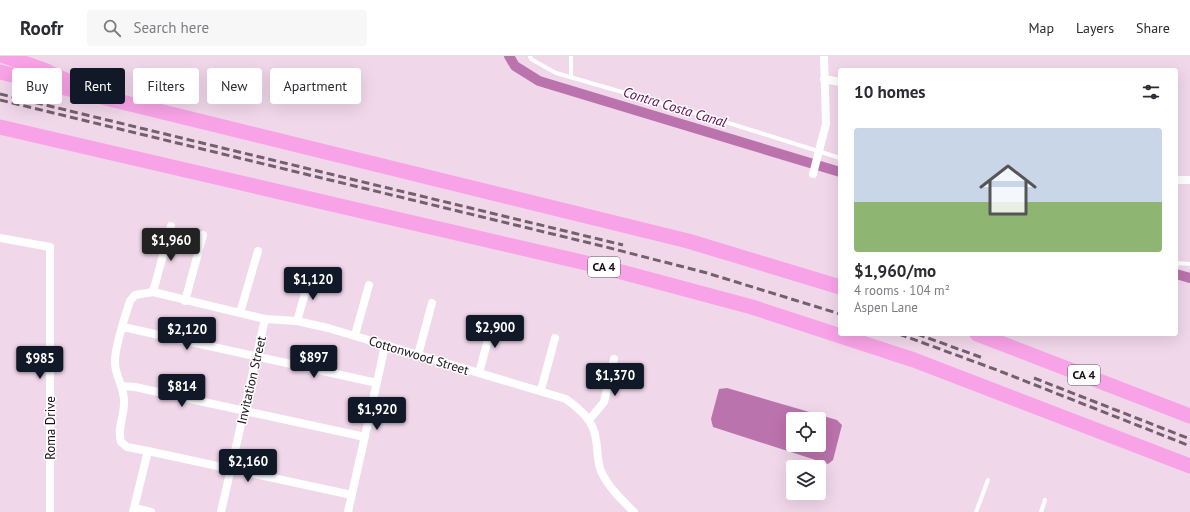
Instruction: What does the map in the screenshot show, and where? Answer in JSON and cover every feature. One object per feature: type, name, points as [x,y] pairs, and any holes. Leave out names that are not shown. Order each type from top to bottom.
[{"type":"highway","points":[[4,56],[44,70],[70,82]]},
{"type":"highway","points":[[0,72],[70,88]]},
{"type":"highway","points":[[125,102],[688,241],[838,285]]},
{"type":"highway","name":"CA 4","points":[[0,127],[599,266],[730,301],[838,336]]},
{"type":"highway","name":"CA 4","points":[[839,336],[914,360],[1190,466]]},
{"type":"highway","name":"CA 4","points":[[982,336],[1190,416]]},
{"type":"street","points":[[813,174],[820,152],[826,124],[824,56]]},
{"type":"street","points":[[824,79],[838,82]]},
{"type":"street","points":[[1178,180],[1190,180]]},
{"type":"street","points":[[153,292],[171,226]]},
{"type":"street","points":[[185,301],[203,235]]},
{"type":"street","name":"Roma Drive","points":[[0,238],[50,247],[50,512]]},
{"type":"street","points":[[240,313],[258,251]]},
{"type":"street","points":[[297,321],[310,276]]},
{"type":"street","points":[[355,335],[369,285]]},
{"type":"street","name":"Cottonwood Street","points":[[123,327],[130,301],[135,295],[153,292],[185,301],[265,319],[297,321],[355,335],[386,346],[541,390],[566,399],[582,410],[589,420],[596,438],[601,471],[617,496],[634,512]]},
{"type":"street","points":[[418,355],[432,303]]},
{"type":"street","name":"Invitation Street","points":[[221,512],[265,319]]},
{"type":"street","points":[[479,373],[493,321]]},
{"type":"street","points":[[352,495],[127,447],[121,442],[118,432],[124,404],[122,386],[117,374],[115,362],[123,327],[377,383]]},
{"type":"street","points":[[541,390],[555,338]]},
{"type":"street","points":[[348,512],[386,346]]},
{"type":"street","points":[[589,420],[604,402],[614,359]]},
{"type":"street","points":[[122,386],[135,387],[244,412],[365,437]]},
{"type":"street","points":[[148,451],[134,510],[151,512]]},
{"type":"lane","points":[[530,56],[531,59],[556,73],[716,119],[838,157]]},
{"type":"lane","points":[[571,56],[571,77]]},
{"type":"lane","points":[[1178,263],[1190,264]]},
{"type":"lane","points":[[976,512],[988,480]]},
{"type":"lane","points":[[1041,512],[1045,500]]},
{"type":"shaded area","points":[[727,388],[810,412],[786,412],[786,450],[713,427],[711,419],[719,389]]},
{"type":"shaded area","points":[[826,417],[837,420],[842,425],[833,460],[828,464],[826,463],[826,460],[816,460],[791,452],[826,452]]},
{"type":"waterway","name":"Contra Costa Canal","points":[[509,56],[515,66],[539,81],[838,171]]},
{"type":"waterway","name":"Contra Costa Canal","points":[[1178,275],[1190,278]]},
{"type":"railway","points":[[0,94],[623,245]]},
{"type":"railway","points":[[0,100],[602,246],[707,273],[838,313]]},
{"type":"railway","points":[[904,336],[997,370],[1190,446]]},
{"type":"railway","points":[[922,336],[983,358]]},
{"type":"railway","points":[[1034,378],[1190,439]]}]
